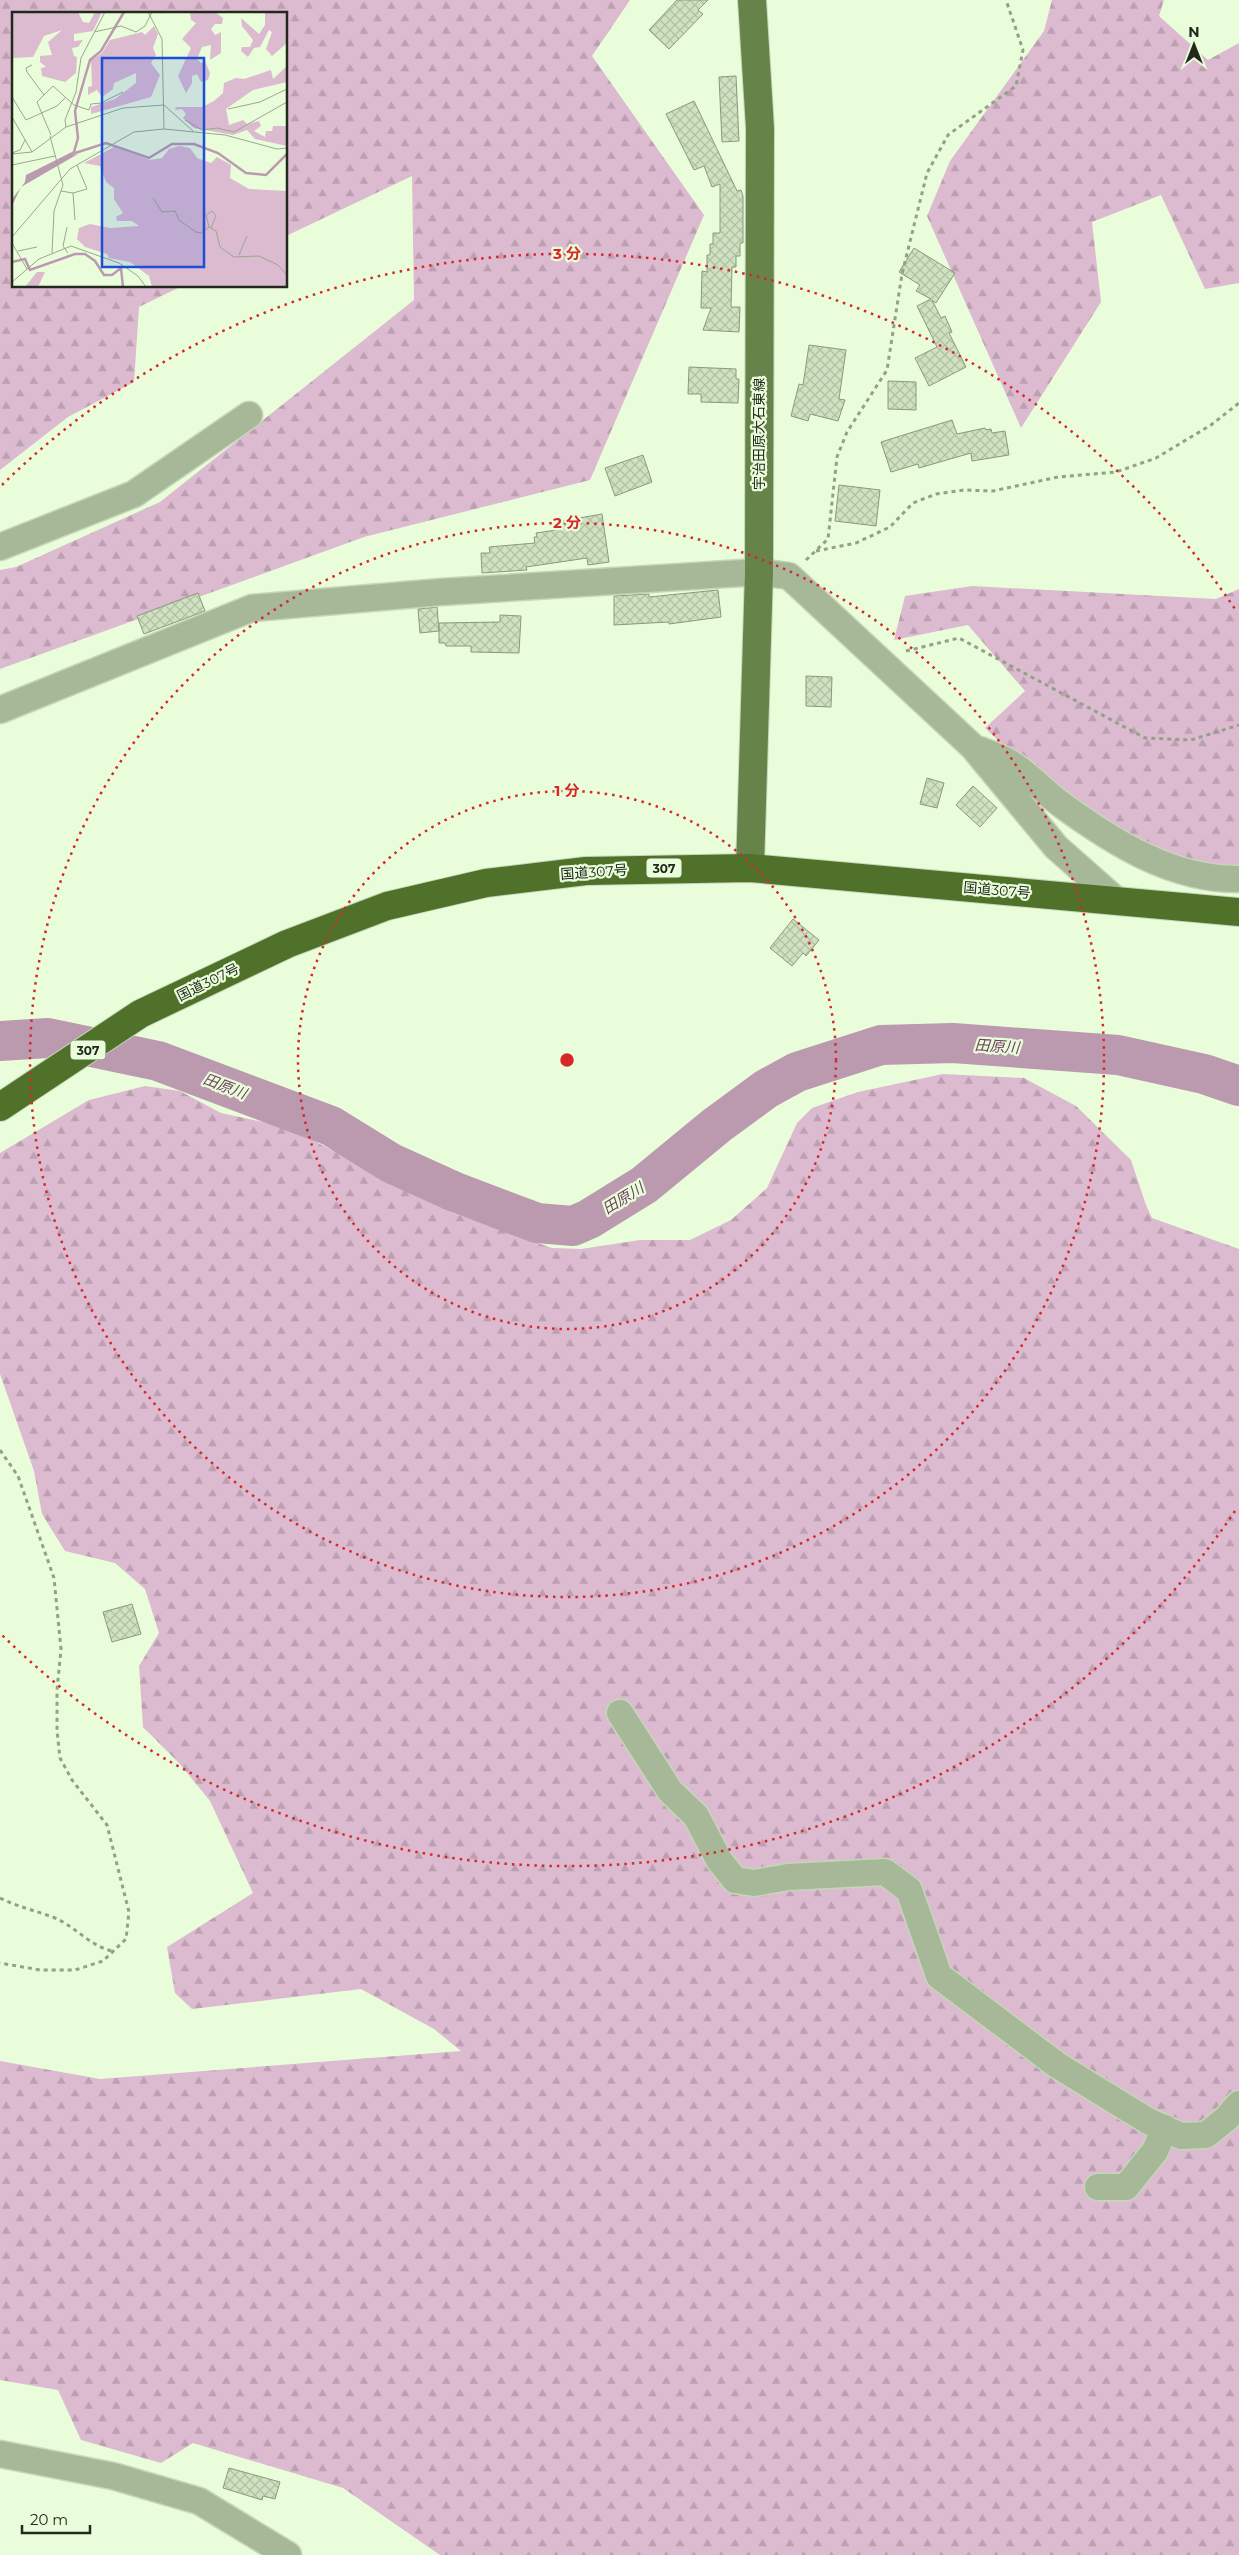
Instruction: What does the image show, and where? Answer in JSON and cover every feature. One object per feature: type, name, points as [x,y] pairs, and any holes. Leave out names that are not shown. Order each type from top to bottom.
[{"type":"highway","name":"国道307号","points":[[0,1107],[35,1086],[140,1014],[287,944],[388,906],[486,883],[586,871],[639,868],[750,868],[1239,912]]},
{"type":"main road","name":"宇治田原大石東線","points":[[750,868],[759,572],[760,128],[752,0]]},
{"type":"street","points":[[0,547],[134,494],[249,415]]},
{"type":"street","points":[[0,710],[252,608],[442,592],[759,572],[789,576],[973,747],[1056,847],[1116,900]]},
{"type":"street","points":[[973,747],[1009,763],[1062,805],[1115,841],[1160,864],[1221,879],[1239,879]]},
{"type":"street","points":[[620,1713],[670,1791],[696,1816],[719,1860],[735,1880],[754,1883],[788,1876],[885,1872],[909,1890],[939,1976],[1057,2065],[1148,2121],[1181,2136],[1206,2135],[1227,2118],[1239,2104]]},
{"type":"street","points":[[1098,2187],[1126,2187],[1155,2151],[1165,2128]]},
{"type":"street","points":[[0,2454],[113,2476],[199,2501],[288,2555]]},
{"type":"path","points":[[789,576],[828,539],[837,457],[847,432],[887,370],[902,274],[927,173],[948,136],[1016,86],[1023,50],[1006,0]]},
{"type":"path","points":[[816,551],[856,543],[890,527],[913,503],[936,494],[964,490],[993,491],[1058,477],[1116,472],[1156,458],[1211,425],[1239,403]]},
{"type":"path","points":[[879,658],[959,638],[1145,738],[1191,740],[1239,725]]},
{"type":"path","points":[[0,1450],[18,1476],[54,1578],[61,1649],[56,1690],[56,1730],[60,1758],[72,1780],[107,1825],[129,1912],[126,1939],[103,1961],[75,1970],[40,1970],[0,1963]]},
{"type":"path","points":[[0,1898],[54,1918],[68,1925],[94,1945],[113,1951]]},
{"type":"green space","points":[[0,0],[630,0],[592,56],[704,215],[590,480],[364,537],[0,669],[0,570],[16,567],[160,502],[414,300],[412,176],[288,235],[288,12],[12,12],[12,288],[178,288],[139,307],[134,382],[68,417],[0,470]]},
{"type":"green space","points":[[1052,0],[1164,0],[1159,16],[1208,60],[1239,43],[1239,283],[1205,289],[1161,195],[1092,222],[1101,302],[1021,428],[927,216],[950,161],[1044,31]]},
{"type":"green space","points":[[972,586],[1216,599],[1239,589],[1239,884],[1118,855],[985,728],[1025,691],[968,625],[894,640],[905,596]]},
{"type":"green space","points":[[943,1074],[1024,1078],[1076,1106],[1131,1160],[1152,1218],[1239,1249],[1239,2555],[440,2555],[343,2488],[193,2443],[161,2463],[81,2440],[58,2390],[0,2380],[0,2061],[100,2079],[461,2051],[434,2029],[361,1989],[192,2009],[175,1993],[167,1947],[253,1893],[210,1801],[179,1763],[143,1727],[139,1666],[159,1633],[145,1589],[115,1563],[65,1551],[42,1514],[34,1471],[0,1374],[0,1153],[89,1100],[145,1086],[180,1091],[221,1113],[287,1127],[453,1213],[552,1248],[581,1249],[640,1240],[690,1240],[731,1220],[767,1188],[797,1123],[812,1108],[858,1092]]},
{"type":"building","points":[[677,0],[708,0],[698,10],[703,14],[669,49],[649,30]]},
{"type":"building","points":[[736,76],[739,141],[722,142],[719,77]]},
{"type":"building","points":[[694,101],[737,191],[741,190],[743,196],[743,243],[740,243],[740,256],[736,256],[736,267],[732,267],[731,307],[740,307],[739,332],[703,330],[711,308],[701,308],[702,271],[707,272],[707,255],[710,255],[710,244],[713,244],[713,233],[720,233],[720,184],[712,187],[704,166],[694,170],[666,114]]},
{"type":"building","points":[[914,248],[955,273],[936,303],[932,300],[941,318],[945,316],[952,332],[949,333],[966,367],[929,386],[915,358],[937,347],[917,306],[931,299],[916,291],[920,285],[899,272]]},
{"type":"building","points":[[809,345],[846,350],[839,399],[845,400],[838,421],[810,414],[808,421],[791,416],[799,384],[803,385]]},
{"type":"building","points":[[689,367],[736,369],[736,379],[739,379],[738,403],[701,402],[701,394],[688,394]]},
{"type":"building","points":[[888,381],[916,382],[916,410],[888,409]]},
{"type":"building","points":[[952,420],[957,434],[985,428],[986,430],[991,429],[992,433],[1005,431],[1009,455],[972,461],[971,453],[919,468],[918,464],[891,472],[881,442]]},
{"type":"building","points":[[643,455],[652,482],[615,496],[605,468]]},
{"type":"building","points":[[839,485],[880,490],[876,526],[835,521]]},
{"type":"building","points":[[602,514],[609,562],[588,565],[587,558],[526,567],[527,570],[482,573],[481,553],[490,553],[489,547],[535,543],[534,537],[537,537],[536,533],[563,529],[562,521]]},
{"type":"building","points":[[718,590],[721,617],[669,624],[669,622],[614,625],[614,596],[649,594],[649,597]]},
{"type":"building","points":[[198,593],[205,611],[144,634],[137,616]]},
{"type":"building","points":[[437,607],[439,631],[420,633],[418,609]]},
{"type":"building","points":[[500,615],[521,616],[519,653],[471,652],[471,646],[446,646],[445,643],[439,643],[439,623],[500,622]]},
{"type":"building","points":[[806,676],[832,677],[831,707],[806,706]]},
{"type":"building","points":[[927,778],[944,783],[937,808],[920,804]]},
{"type":"building","points":[[973,786],[997,808],[980,827],[956,805]]},
{"type":"building","points":[[793,919],[819,940],[806,956],[803,953],[792,966],[770,948]]},
{"type":"building","points":[[132,1604],[141,1634],[112,1642],[103,1612]]},
{"type":"building","points":[[229,2468],[280,2482],[275,2499],[263,2496],[262,2500],[223,2488]]},
{"type":"waterway","name":"田原川","points":[[0,1041],[48,1038],[158,1061],[331,1126],[391,1163],[455,1192],[537,1223],[573,1226],[589,1219],[644,1185],[717,1125],[766,1089],[797,1072],[881,1045],[953,1043],[1118,1055],[1204,1074],[1239,1086]]}]
